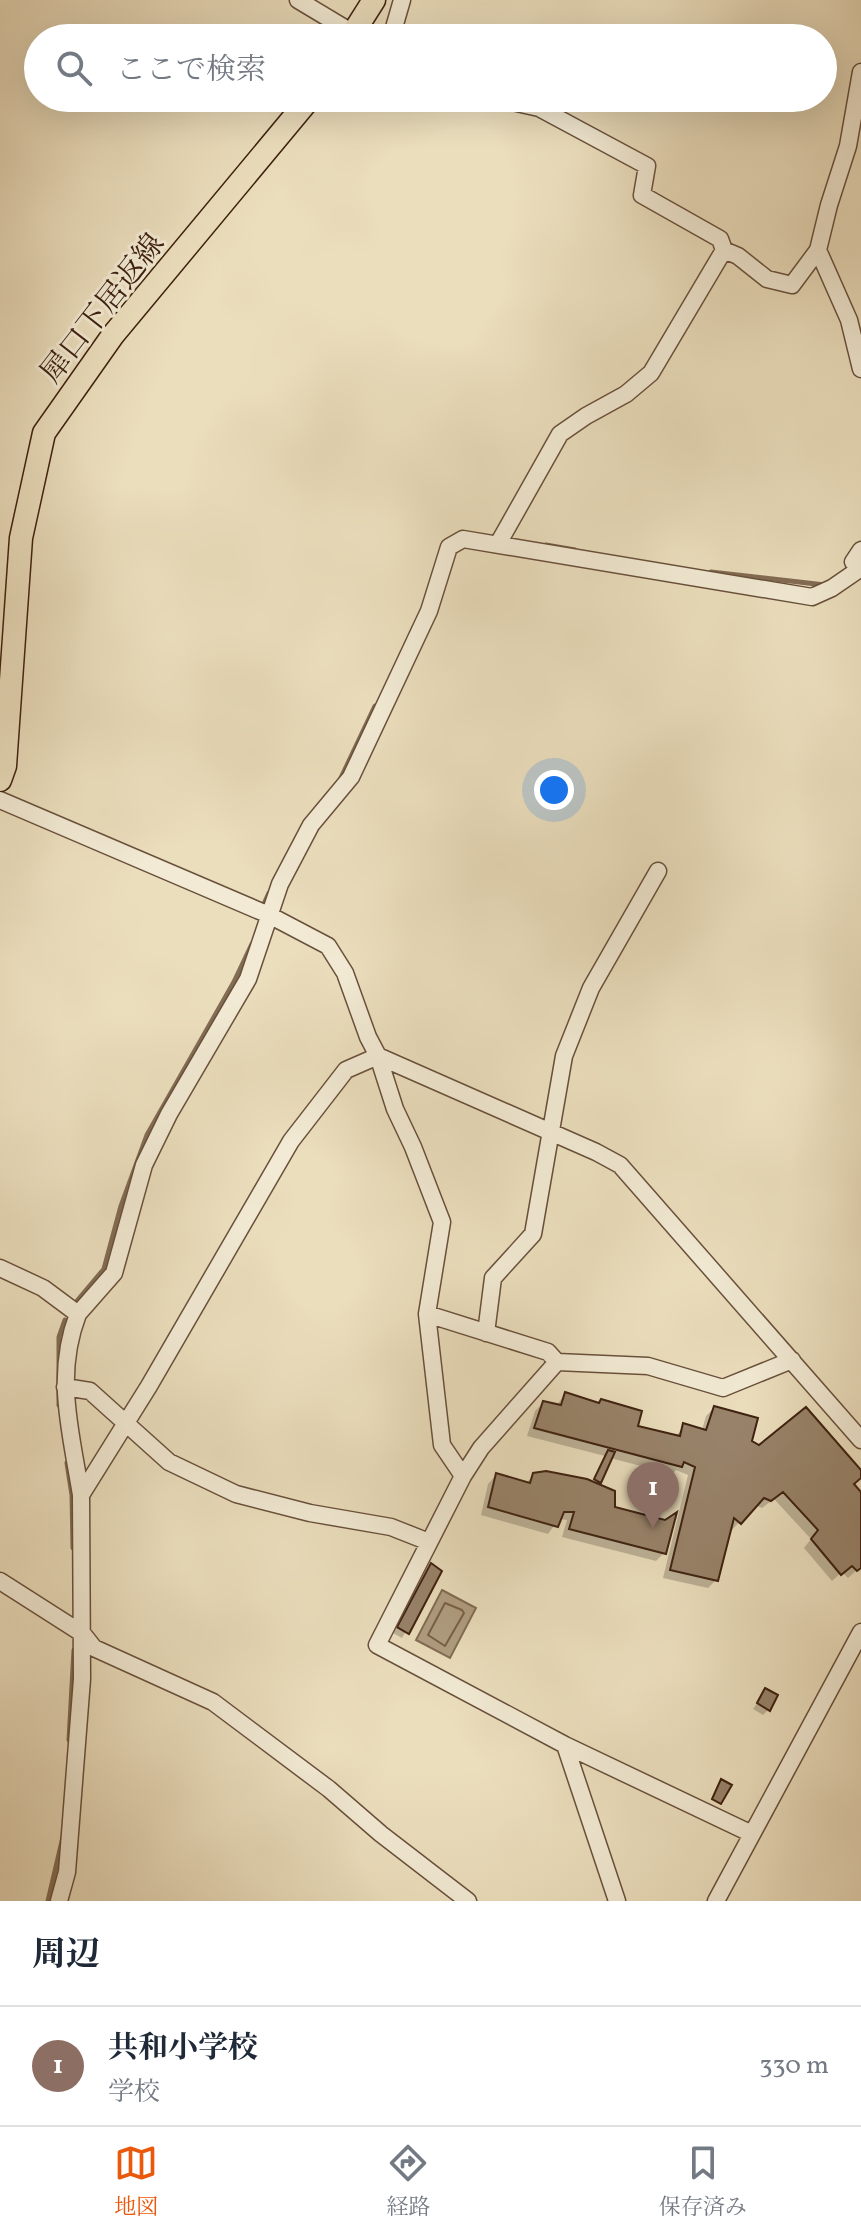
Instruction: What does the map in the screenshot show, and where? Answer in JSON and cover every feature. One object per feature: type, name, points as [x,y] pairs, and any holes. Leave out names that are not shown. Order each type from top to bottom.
[{"type":"main road","points":[[359,24],[374,0]]},
{"type":"main road","name":"犀口下居返線","points":[[0,780],[5,766],[21,538],[44,433],[113,335],[298,112]]},
{"type":"street","points":[[298,0],[334,24]]},
{"type":"street","points":[[395,24],[402,0]]},
{"type":"street","points":[[546,112],[647,166],[642,195],[720,239],[724,250],[738,256],[767,279],[792,285],[818,250],[848,146],[861,72]]},
{"type":"street","points":[[500,539],[560,434],[626,394],[651,373],[724,250]]},
{"type":"street","points":[[818,250],[849,320],[861,369]]},
{"type":"street","points":[[59,1901],[67,1872],[71,1833],[83,1634],[81,1495],[65,1387],[70,1334],[78,1314],[114,1273],[144,1165],[169,1114],[248,979],[280,884],[311,825],[351,777],[429,611],[449,547],[463,539],[500,539],[812,597],[832,588],[861,568],[853,562],[861,550]]},
{"type":"street","points":[[0,800],[269,915],[328,946],[345,973],[395,1109],[442,1222],[427,1314],[442,1445],[463,1476]]},
{"type":"street","points":[[486,1333],[493,1278],[533,1234],[564,1056],[591,988],[658,871]]},
{"type":"street","points":[[81,1495],[291,1141],[346,1070],[378,1056],[620,1165],[861,1440]]},
{"type":"street","points":[[0,1268],[43,1288],[78,1314]]},
{"type":"street","points":[[427,1314],[548,1352],[557,1362],[648,1366],[723,1388],[792,1360]]},
{"type":"street","points":[[557,1362],[481,1448],[463,1476],[377,1645],[565,1745],[752,1834]]},
{"type":"street","points":[[65,1387],[90,1391],[169,1462],[236,1494],[310,1513],[391,1527],[429,1542]]},
{"type":"street","points":[[0,1581],[83,1634],[94,1648],[213,1702],[329,1789],[381,1834],[468,1901]]},
{"type":"street","points":[[716,1901],[861,1632]]},
{"type":"street","points":[[565,1745],[617,1901]]},
{"type":"water","points":[[442,1590],[476,1608],[450,1658],[416,1640]]},
{"type":"building","points":[[565,1392],[599,1403],[601,1399],[642,1411],[638,1426],[680,1436],[683,1423],[706,1430],[714,1406],[758,1418],[752,1441],[759,1445],[806,1407],[861,1470],[861,1478],[854,1484],[861,1492],[861,1568],[857,1571],[852,1566],[841,1575],[811,1539],[818,1530],[783,1492],[771,1501],[764,1498],[741,1524],[734,1518],[718,1581],[670,1570],[695,1467],[684,1462],[682,1467],[534,1428],[543,1401],[561,1405]]},
{"type":"building","points":[[608,1450],[615,1452],[601,1483],[594,1479]]},
{"type":"building","points":[[546,1471],[587,1479],[615,1491],[615,1507],[665,1520],[677,1512],[666,1554],[569,1529],[574,1512],[564,1512],[558,1527],[488,1507],[496,1473],[530,1483],[533,1473]]},
{"type":"building","points":[[431,1563],[442,1571],[409,1634],[397,1627]]},
{"type":"building","points":[[765,1688],[778,1695],[770,1711],[757,1703]]},
{"type":"building","points":[[721,1779],[732,1785],[721,1804],[712,1799]]},
{"type":"waterway","points":[[546,545],[575,550]]},
{"type":"waterway","points":[[711,572],[825,585]]},
{"type":"waterway","points":[[340,780],[375,706]]},
{"type":"waterway","points":[[264,904],[269,893]]},
{"type":"waterway","points":[[77,1301],[104,1269],[121,1206],[147,1135],[234,982],[252,944]]},
{"type":"waterway","points":[[59,1405],[59,1337],[65,1320]]},
{"type":"waterway","points":[[67,1463],[72,1495],[73,1548]]},
{"type":"waterway","points":[[69,1740],[74,1650]]},
{"type":"waterway","points":[[48,1901],[63,1837]]},
{"type":"place","name":"共和小学校","points":[[653,1528]]}]
